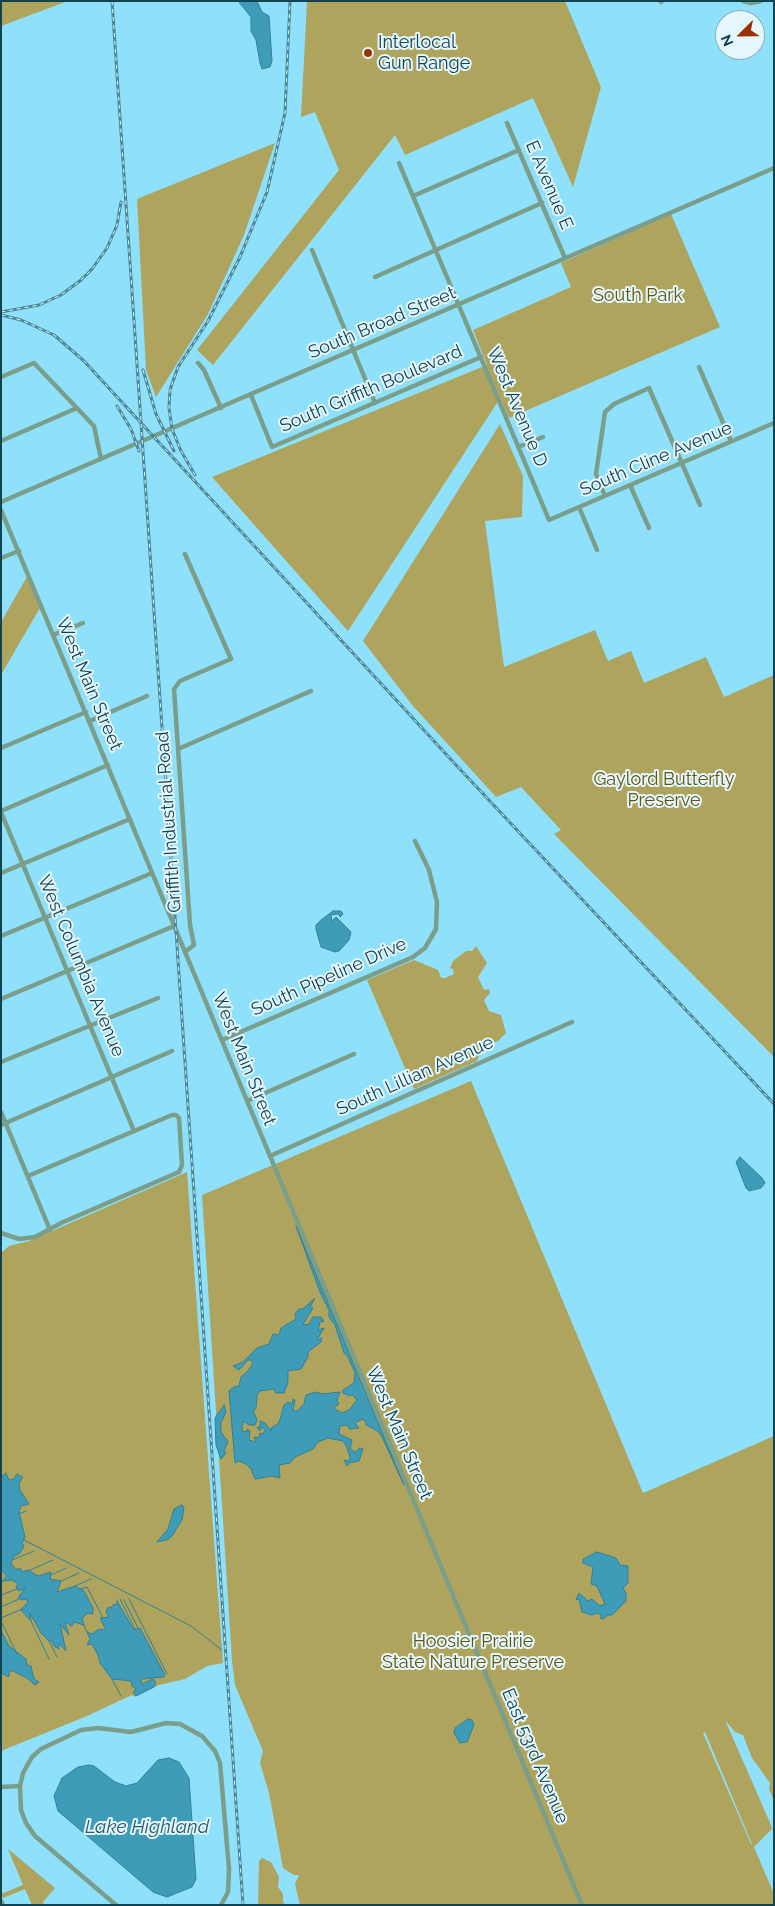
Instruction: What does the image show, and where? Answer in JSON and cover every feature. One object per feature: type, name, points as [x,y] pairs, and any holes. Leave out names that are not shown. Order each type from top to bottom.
[{"type":"street","points":[[743,1],[755,3],[761,1]]},
{"type":"street","name":"E Avenue E","points":[[508,123],[565,258]]},
{"type":"street","points":[[413,196],[519,150]]},
{"type":"street","name":"West Avenue D","points":[[399,163],[549,520]]},
{"type":"street","name":"South Broad Street","points":[[1,502],[774,168]]},
{"type":"street","points":[[375,277],[542,203]]},
{"type":"street","points":[[312,250],[375,403]]},
{"type":"street","name":"South Griffith Boulevard","points":[[250,395],[272,447],[480,357]]},
{"type":"street","points":[[1,377],[34,363],[94,427],[101,459]]},
{"type":"street","points":[[198,363],[204,370],[221,408]]},
{"type":"street","points":[[699,367],[731,441]]},
{"type":"street","points":[[605,496],[596,475],[605,412],[614,404],[649,388],[700,505]]},
{"type":"street","points":[[1,440],[77,408]]},
{"type":"street","name":"South Cline Avenue","points":[[549,520],[774,423]]},
{"type":"street","points":[[518,447],[543,437]]},
{"type":"street","points":[[630,485],[649,528]]},
{"type":"street","points":[[578,508],[597,550]]},
{"type":"street","name":"West Main Street","points":[[1,510],[462,1618]]},
{"type":"street","points":[[1,558],[18,551]]},
{"type":"street","name":"Griffith Industrial Road","points":[[185,554],[231,659],[176,685],[174,690],[190,926],[194,945],[185,952]]},
{"type":"street","points":[[53,635],[83,623]]},
{"type":"street","points":[[178,749],[311,691]]},
{"type":"street","points":[[90,721],[147,696]]},
{"type":"street","points":[[1,748],[86,712]]},
{"type":"street","points":[[1,811],[108,765]]},
{"type":"street","name":"West Columbia Avenue","points":[[1,811],[134,1131]]},
{"type":"street","points":[[1,874],[130,819]]},
{"type":"street","name":"South Pipeline Drive","points":[[222,1040],[413,956],[424,948],[436,929],[437,902],[429,870],[415,841]]},
{"type":"street","points":[[1,936],[152,873]]},
{"type":"street","points":[[1,999],[174,926]]},
{"type":"street","points":[[1,1062],[158,998]]},
{"type":"street","name":"South Lillian Avenue","points":[[270,1156],[572,1022]]},
{"type":"street","points":[[4,1124],[172,1052]]},
{"type":"street","points":[[247,1101],[354,1054]]},
{"type":"street","points":[[1,1112],[4,1124],[50,1230]]},
{"type":"street","points":[[1,1233],[15,1238],[26,1239],[50,1230],[181,1170],[178,1116],[172,1115],[28,1176]]},
{"type":"street","name":"East 53rd Avenue","points":[[462,1618],[582,1905]]},
{"type":"street","points":[[116,1905],[35,1836],[26,1823],[21,1810],[20,1786],[32,1757],[52,1742],[81,1730],[98,1728],[131,1732],[166,1723],[180,1724],[193,1730],[209,1743],[220,1763],[229,1869],[228,1892],[222,1905]]},
{"type":"street","points":[[1,1787],[20,1786]]},
{"type":"street","points":[[1,1901],[3,1905]]},
{"type":"green space","points":[[1,1],[68,1],[1,26]]},
{"type":"green space","points":[[307,1],[565,1],[601,87],[573,187],[533,98],[405,155],[395,135],[213,365],[197,350],[339,170],[315,112],[301,117]]},
{"type":"green space","points":[[275,143],[244,235],[208,314],[156,397],[146,370],[137,199]]},
{"type":"green space","name":"South Park","points":[[671,214],[720,327],[509,418],[494,385],[499,400],[348,631],[212,477],[487,365],[473,330],[571,287],[561,263]]},
{"type":"green space","name":"Gaylord Butterfly Preserve","points":[[500,424],[523,476],[522,517],[485,521],[504,667],[595,630],[608,661],[631,651],[644,683],[706,657],[724,697],[774,675],[774,1057],[554,834],[561,830],[521,787],[496,797],[413,706],[363,641]]},
{"type":"green space","points":[[28,575],[41,606],[1,675],[1,622]]},
{"type":"green space","points":[[476,946],[487,963],[478,977],[484,990],[489,989],[490,993],[484,1000],[489,1011],[501,1015],[506,1033],[498,1041],[482,1047],[477,1061],[414,1089],[367,980],[414,960],[438,970],[441,978],[445,978],[454,974],[453,969],[450,968],[453,961],[466,951],[472,951]]},
{"type":"green space","name":"Hoosier Prairie State Nature Preserve","points":[[471,1081],[643,1493],[774,1436],[774,1801],[769,1789],[770,1783],[752,1758],[743,1735],[735,1732],[725,1720],[771,1825],[772,1829],[754,1847],[774,1894],[774,1905],[300,1905],[295,1884],[299,1875],[294,1875],[283,1868],[269,1793],[260,1763],[263,1751],[235,1685],[202,1195]],"holes":[[[705,1732],[752,1844],[703,1733]]]},
{"type":"green space","points":[[187,1172],[223,1663],[207,1666],[185,1679],[159,1685],[134,1697],[132,1695],[87,1716],[1,1751],[1,1253],[9,1246],[29,1241]]},
{"type":"green space","points":[[8,1849],[55,1888],[43,1902],[44,1905],[32,1905],[25,1889],[3,1898],[1,1894],[23,1885]]},
{"type":"green space","points":[[262,1858],[271,1862],[279,1877],[278,1887],[283,1894],[285,1905],[258,1905],[259,1861]]},
{"type":"water","points":[[238,1],[257,1],[262,12],[269,16],[272,61],[270,67],[262,69],[256,40],[251,31],[251,17]]},
{"type":"water","points":[[333,911],[341,911],[343,914],[340,917],[339,914],[331,915],[332,921],[336,917],[351,932],[349,940],[339,951],[335,952],[321,947],[316,929],[316,925]]},
{"type":"water","points":[[740,1157],[762,1178],[765,1183],[761,1188],[749,1191],[746,1188],[736,1162]]},
{"type":"water","points":[[296,1226],[404,1485],[382,1437],[378,1431],[366,1425],[366,1422],[362,1419],[355,1423],[359,1428],[350,1429],[347,1425],[340,1426],[339,1434],[352,1440],[350,1449],[355,1452],[360,1448],[363,1449],[359,1461],[349,1463],[347,1466],[344,1460],[349,1461],[350,1457],[346,1445],[343,1441],[328,1438],[318,1442],[313,1449],[295,1457],[290,1463],[279,1465],[280,1478],[272,1476],[255,1479],[251,1469],[246,1464],[239,1461],[235,1463],[229,1391],[239,1386],[241,1377],[253,1363],[251,1360],[248,1360],[239,1370],[233,1366],[243,1362],[257,1348],[269,1344],[273,1334],[279,1335],[281,1328],[296,1319],[295,1314],[299,1309],[303,1309],[315,1298],[310,1307],[313,1308],[303,1324],[308,1325],[313,1317],[321,1317],[324,1321],[320,1322],[318,1330],[324,1328],[317,1340],[322,1338],[321,1342],[308,1352],[308,1357],[301,1369],[288,1371],[288,1382],[284,1393],[276,1393],[274,1389],[260,1391],[257,1395],[256,1409],[253,1410],[257,1420],[255,1425],[249,1425],[243,1421],[242,1431],[247,1432],[247,1429],[250,1431],[249,1440],[256,1442],[254,1437],[259,1438],[260,1433],[263,1434],[265,1430],[262,1427],[260,1431],[257,1427],[260,1427],[260,1421],[265,1423],[271,1431],[271,1428],[279,1423],[284,1405],[288,1402],[292,1404],[293,1399],[295,1400],[293,1411],[297,1411],[304,1404],[306,1395],[315,1392],[323,1394],[340,1392],[337,1401],[339,1404],[333,1408],[342,1413],[349,1410],[357,1400],[352,1394],[350,1396],[343,1393],[343,1390],[354,1383],[355,1373],[348,1357],[344,1353],[335,1325],[329,1317],[329,1310],[320,1292]]},
{"type":"water","points":[[224,1405],[226,1412],[221,1423],[221,1432],[228,1442],[224,1450],[226,1453],[221,1459],[216,1445],[215,1418]]},
{"type":"water","points":[[6,1473],[9,1480],[14,1479],[17,1474],[23,1477],[19,1483],[20,1490],[29,1504],[21,1506],[19,1512],[25,1537],[22,1543],[24,1546],[20,1553],[13,1557],[11,1564],[16,1569],[21,1569],[22,1572],[28,1570],[38,1576],[51,1572],[50,1579],[61,1581],[57,1592],[75,1586],[84,1591],[93,1608],[93,1614],[88,1613],[82,1618],[84,1625],[74,1622],[72,1626],[65,1622],[69,1635],[60,1624],[66,1651],[59,1643],[59,1649],[54,1646],[51,1640],[49,1641],[41,1633],[30,1613],[31,1621],[21,1610],[28,1602],[26,1599],[18,1598],[25,1588],[19,1591],[16,1587],[18,1584],[12,1580],[2,1581],[7,1576],[1,1568],[1,1483],[4,1480],[2,1476]]},
{"type":"water","points":[[182,1505],[184,1507],[182,1520],[172,1536],[167,1540],[157,1542],[168,1529],[174,1509]]},
{"type":"water","points":[[597,1552],[616,1558],[620,1565],[628,1566],[628,1583],[623,1588],[626,1593],[626,1601],[612,1615],[608,1615],[603,1619],[600,1618],[602,1616],[598,1613],[591,1615],[582,1612],[579,1599],[576,1600],[579,1593],[588,1601],[592,1599],[600,1606],[605,1604],[597,1586],[591,1584],[593,1567],[583,1563],[583,1559]]},
{"type":"water","points":[[117,1601],[134,1630],[140,1628],[165,1675],[164,1677],[141,1679],[142,1684],[153,1679],[156,1683],[154,1687],[136,1696],[133,1692],[136,1689],[132,1686],[131,1681],[112,1679],[100,1663],[92,1644],[87,1645],[90,1639],[87,1632],[92,1634],[99,1629],[106,1630],[100,1618],[109,1617],[106,1612],[108,1607],[110,1608],[114,1604],[117,1605]]},
{"type":"water","points":[[1,1631],[9,1646],[26,1659],[27,1665],[31,1666],[34,1679],[39,1682],[35,1685],[27,1678],[13,1671],[9,1671],[9,1677],[1,1673]]},
{"type":"water","points":[[468,1719],[472,1720],[474,1725],[467,1742],[460,1743],[454,1733],[455,1728]]},
{"type":"water","name":"Lake Highland","points":[[169,1758],[179,1762],[189,1778],[196,1879],[192,1887],[167,1897],[153,1892],[58,1811],[54,1796],[62,1778],[78,1767],[94,1766],[115,1782],[126,1786],[137,1783],[158,1760]]},
{"type":"waterway","points":[[19,1514],[26,1511]]},
{"type":"waterway","points":[[24,1540],[191,1626],[222,1650]]},
{"type":"waterway","points":[[12,1560],[34,1551]]},
{"type":"waterway","points":[[28,1571],[53,1560]]},
{"type":"waterway","points":[[51,1575],[66,1568]]},
{"type":"waterway","points":[[61,1581],[79,1573]]},
{"type":"waterway","points":[[75,1586],[91,1579]]},
{"type":"waterway","points":[[80,1589],[87,1587],[103,1618]]},
{"type":"waterway","points":[[1,1595],[17,1589]]},
{"type":"waterway","points":[[1,1607],[19,1599]]},
{"type":"waterway","points":[[120,1599],[135,1629]]},
{"type":"waterway","points":[[129,1599],[167,1674]]},
{"type":"waterway","points":[[124,1600],[138,1628]]},
{"type":"waterway","points":[[1,1618],[22,1609]]},
{"type":"waterway","points":[[1,1621],[17,1654]]},
{"type":"waterway","points":[[31,1621],[49,1659]]},
{"type":"waterway","points":[[84,1625],[87,1632]]},
{"type":"waterway","points":[[49,1641],[57,1657]]},
{"type":"waterway","points":[[112,1679],[121,1696]]},
{"type":"railway","points":[[112,1],[243,1905]]},
{"type":"railway","points":[[195,475],[181,451],[172,429],[169,408],[170,390],[178,367],[208,321],[240,257],[267,192],[285,113],[290,1]]},
{"type":"railway","points":[[1,312],[39,305],[61,295],[81,280],[92,269],[107,248],[117,225],[121,202]]},
{"type":"railway","points":[[1,315],[21,320],[54,335],[84,361],[456,765],[774,1104]]},
{"type":"railway","points":[[143,370],[156,414],[174,451]]},
{"type":"railway","points":[[117,406],[131,429],[139,451]]},
{"type":"place","name":"Interlocal Gun Range","points":[[368,53]]}]
